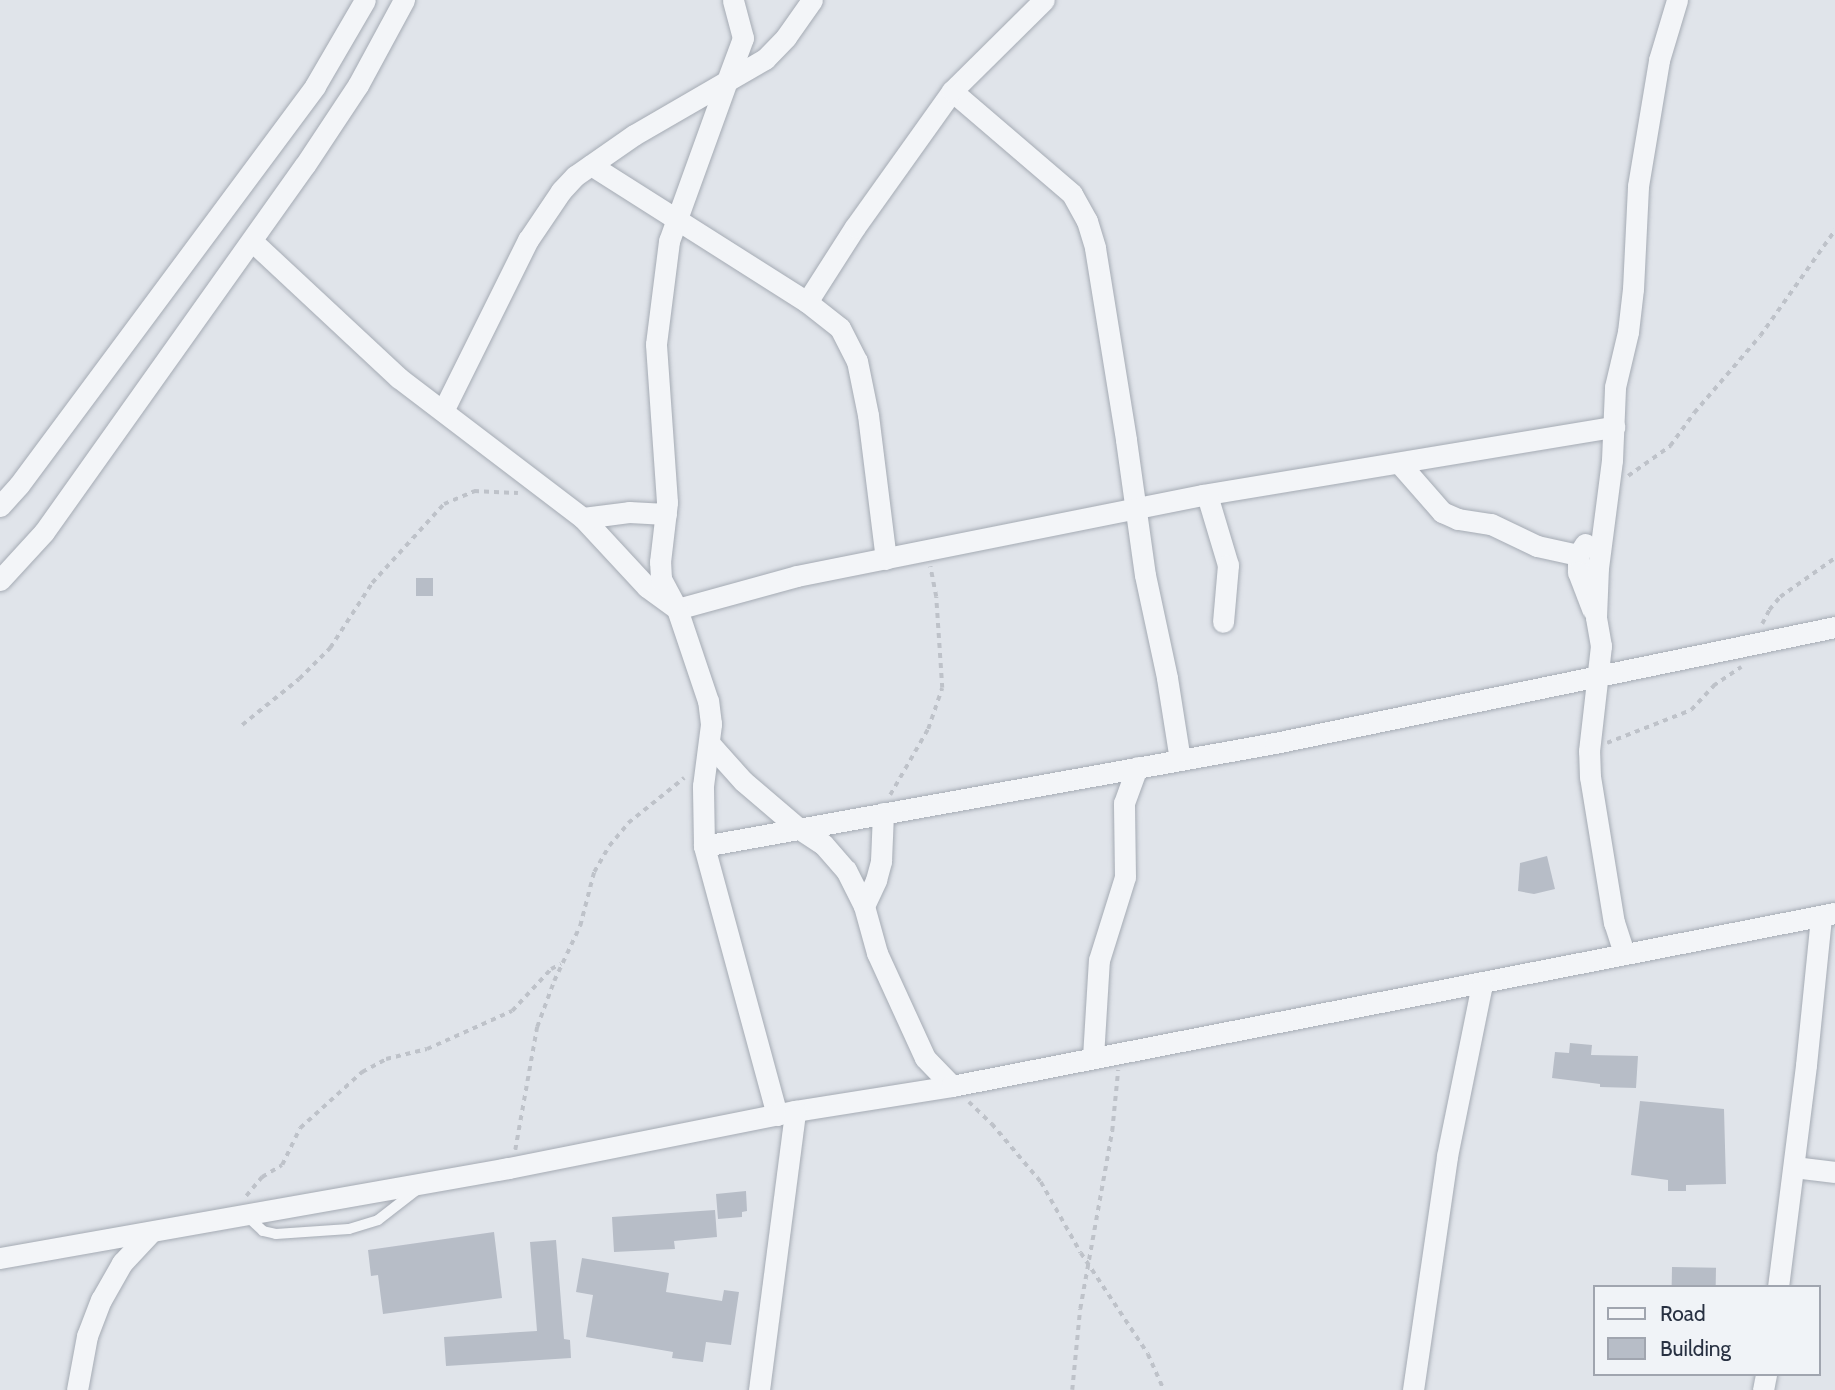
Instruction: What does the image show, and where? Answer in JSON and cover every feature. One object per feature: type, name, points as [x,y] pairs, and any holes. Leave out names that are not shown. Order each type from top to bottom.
[{"type":"street","points":[[0,506],[19,485],[315,86],[365,0]]},
{"type":"street","points":[[0,580],[44,531],[252,241],[358,85],[404,0]]},
{"type":"street","points":[[733,0],[743,38],[668,241],[656,344],[666,514],[660,562],[661,579],[677,609],[708,701],[711,724],[703,786],[704,846],[786,1113],[760,1390]]},
{"type":"street","points":[[443,411],[528,240],[561,191],[591,165],[771,54],[812,0]]},
{"type":"street","points":[[807,302],[855,227],[952,90],[1044,0]]},
{"type":"street","points":[[1596,617],[1603,515],[1609,489],[1615,387],[1628,332],[1633,289],[1640,173],[1659,60],[1677,0]]},
{"type":"street","points":[[952,90],[1072,194],[1087,221],[1095,248],[1135,511],[1180,760]]},
{"type":"street","points":[[591,165],[807,302],[840,328],[857,361],[868,415],[886,559]]},
{"type":"street","points":[[252,241],[399,377],[548,494],[583,518],[647,587],[677,609]]},
{"type":"street","points":[[677,609],[797,576],[1207,495],[1614,427]]},
{"type":"street","points":[[1400,464],[1442,512],[1458,519],[1491,524],[1537,546],[1578,555]]},
{"type":"street","points":[[1207,495],[1227,565],[1223,622]]},
{"type":"street","points":[[583,518],[629,512],[666,514]]},
{"type":"street","points":[[1603,515],[1578,555],[1578,572],[1596,617],[1601,646],[1589,751],[1590,777],[1614,923],[1624,953]]},
{"type":"street","points":[[704,846],[1421,715],[1835,627]]},
{"type":"street","points":[[708,753],[798,828],[823,844],[836,858],[858,890],[877,953],[925,1058],[952,1086]]},
{"type":"street","points":[[1093,1058],[1099,960],[1125,877],[1124,803],[1137,767]]},
{"type":"street","points":[[864,906],[881,861],[883,813]]},
{"type":"street","points":[[0,1258],[509,1168],[786,1113],[952,1086],[1828,915],[1778,1285]]},
{"type":"street","points":[[1413,1390],[1447,1157],[1482,984]]},
{"type":"street","points":[[1794,1167],[1835,1172]]},
{"type":"street","points":[[77,1390],[87,1336],[101,1300],[122,1263],[151,1232]]},
{"type":"lane","points":[[243,1217],[263,1231],[276,1234],[349,1229],[378,1220],[425,1183]]},
{"type":"path","points":[[1609,489],[1670,446],[1694,413],[1760,336],[1835,230]]},
{"type":"path","points":[[242,725],[299,679],[330,648],[372,583],[444,504],[474,491],[548,494]]},
{"type":"path","points":[[883,813],[898,778],[929,729],[942,688],[936,597],[927,552]]},
{"type":"path","points":[[1589,751],[1691,710],[1713,686],[1742,665],[1757,644],[1762,625],[1775,602],[1835,558]]},
{"type":"path","points":[[509,1168],[520,1134],[537,1027],[580,926],[594,872],[609,846],[647,805],[708,753]]},
{"type":"path","points":[[243,1217],[246,1195],[262,1177],[282,1165],[300,1128],[362,1072],[386,1059],[427,1049],[512,1011],[551,969],[563,963]]},
{"type":"path","points":[[1072,1390],[1080,1309],[1112,1131],[1121,1051]]},
{"type":"path","points":[[952,1086],[992,1124],[1041,1182],[1089,1265],[1148,1354],[1164,1390]]},
{"type":"building","points":[[416,578],[433,578],[433,596],[416,596]]},
{"type":"building","points":[[1547,856],[1555,889],[1534,894],[1518,891],[1520,863]]},
{"type":"building","points":[[1570,1043],[1592,1045],[1591,1055],[1638,1056],[1636,1088],[1600,1087],[1600,1084],[1552,1078],[1555,1052],[1569,1053]]},
{"type":"building","points":[[1640,1101],[1724,1109],[1726,1184],[1686,1185],[1686,1191],[1668,1191],[1668,1180],[1631,1175]]},
{"type":"building","points":[[746,1191],[747,1211],[742,1212],[742,1217],[718,1219],[716,1194]]},
{"type":"building","points":[[715,1210],[717,1237],[674,1241],[675,1249],[614,1252],[612,1217]]},
{"type":"building","points":[[494,1232],[502,1298],[383,1314],[378,1275],[371,1276],[368,1250]]},
{"type":"building","points":[[556,1240],[564,1339],[570,1340],[571,1358],[446,1366],[444,1337],[537,1331],[530,1242]]},
{"type":"building","points":[[582,1258],[669,1273],[666,1292],[722,1301],[724,1290],[739,1292],[731,1345],[706,1342],[703,1362],[672,1358],[673,1352],[586,1337],[593,1295],[576,1292]]},
{"type":"building","points":[[1672,1267],[1716,1268],[1716,1285],[1672,1285]]}]
